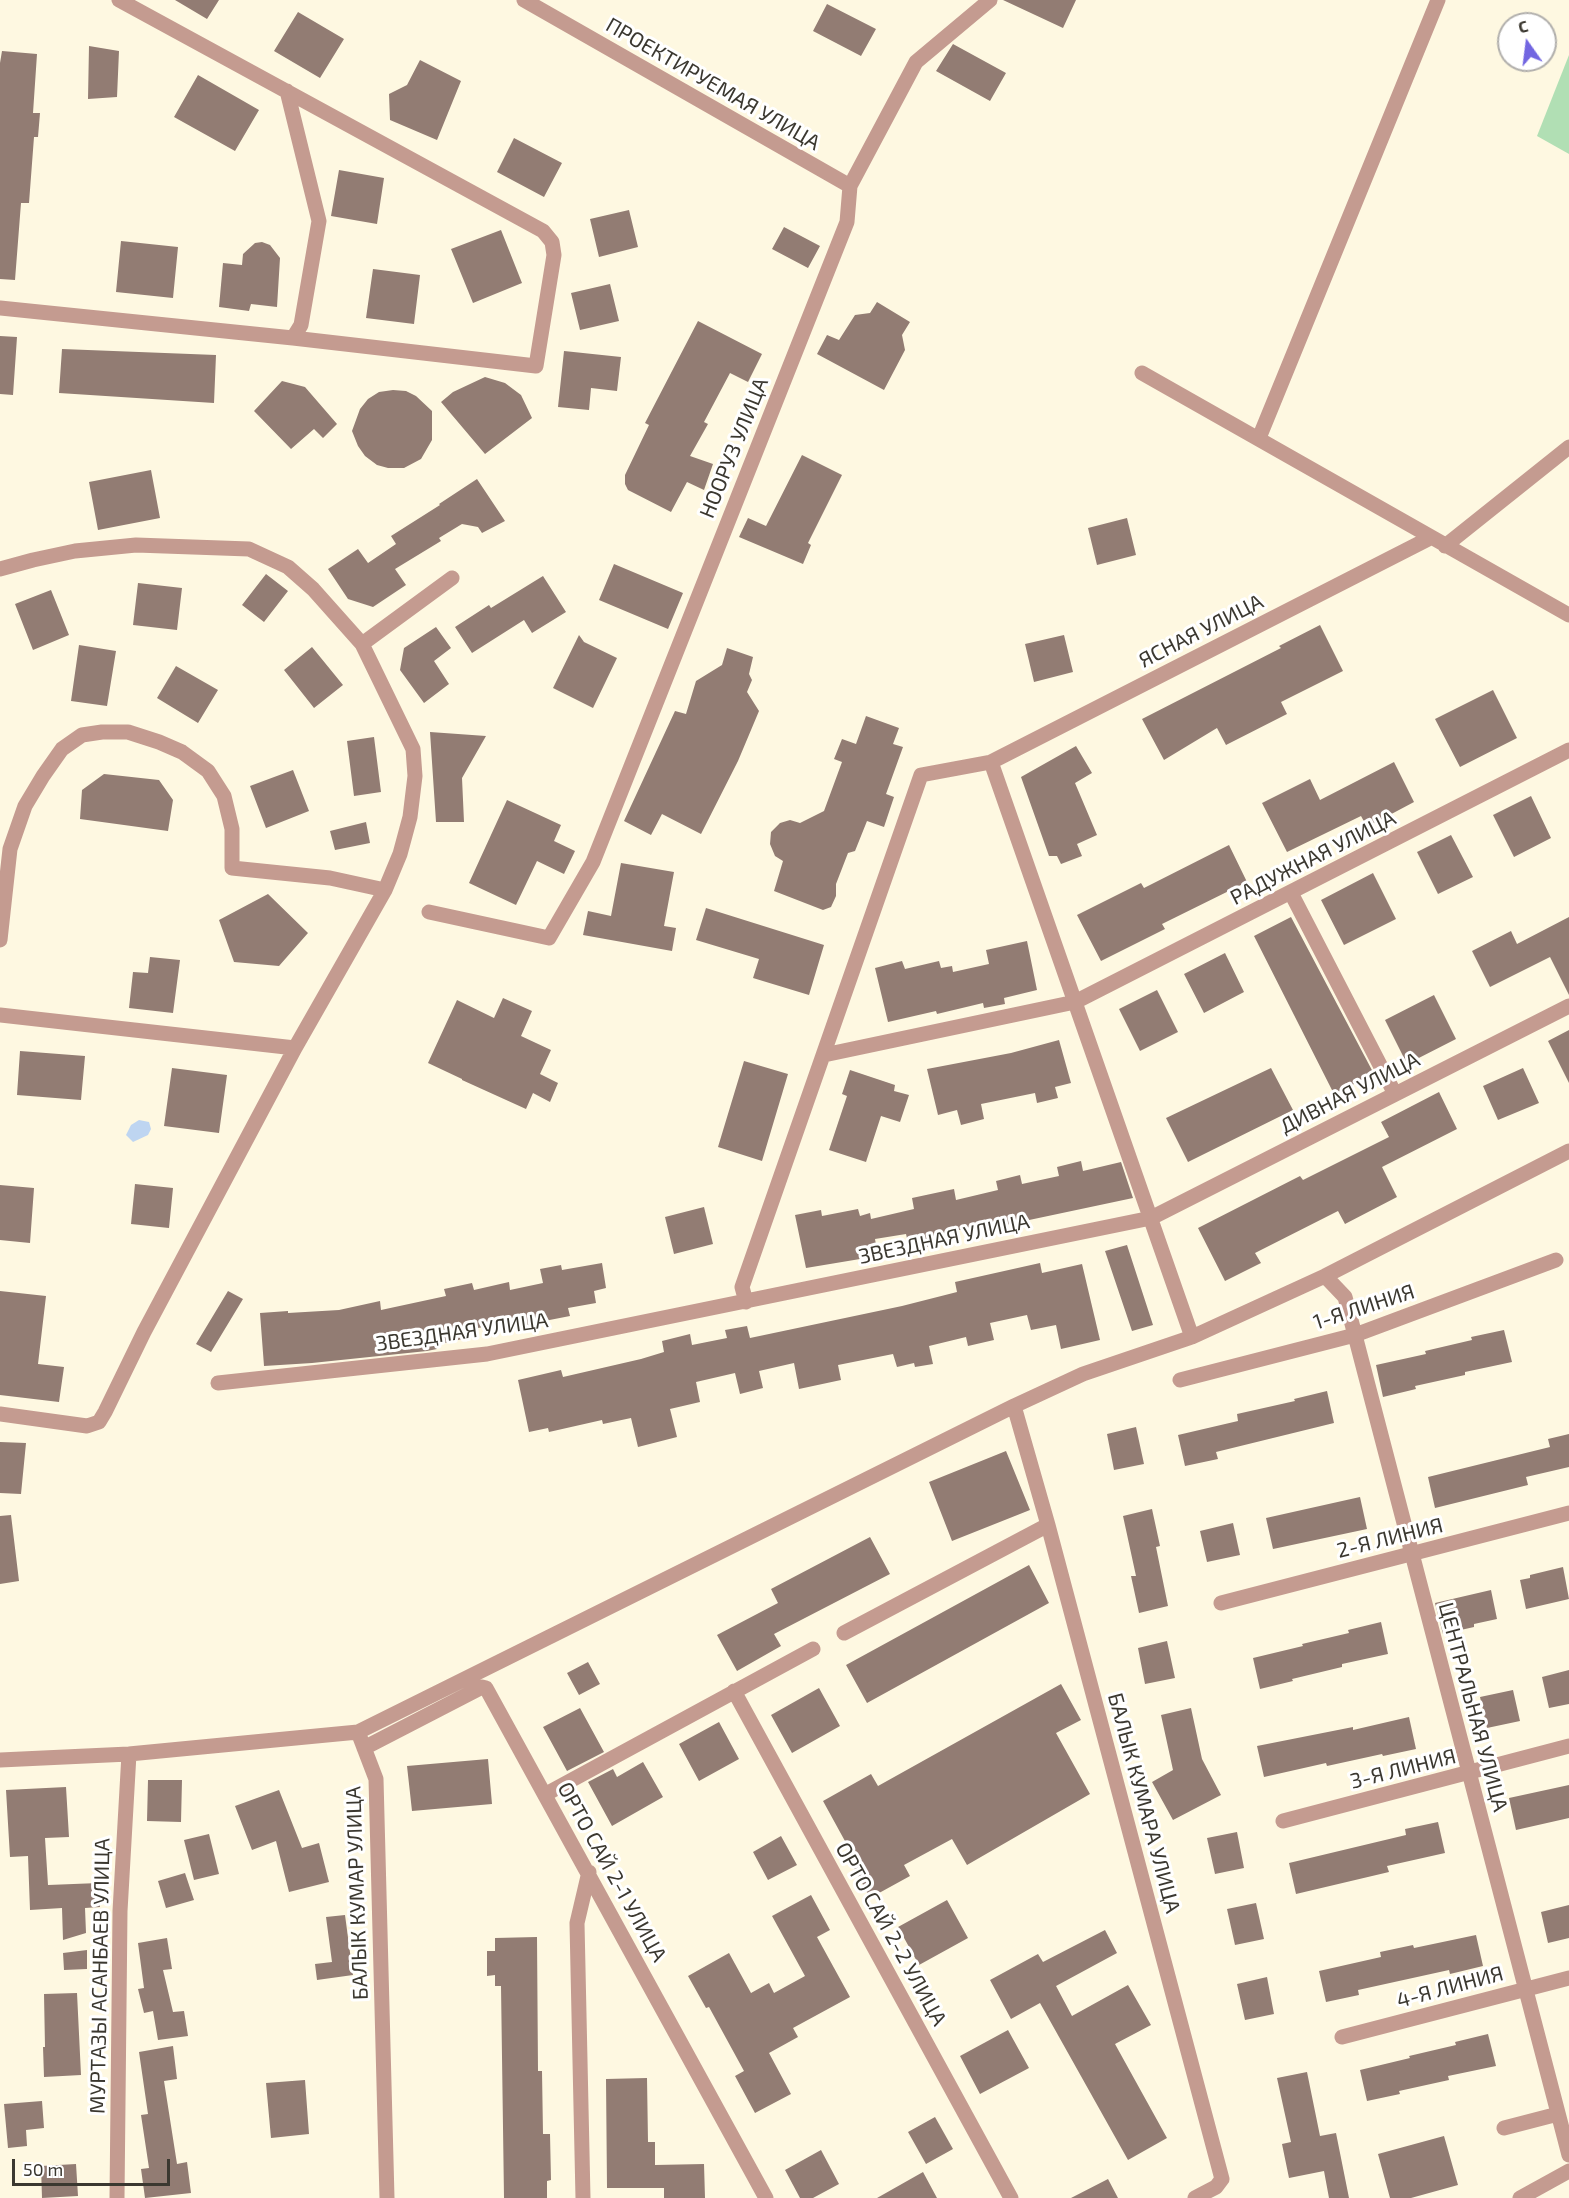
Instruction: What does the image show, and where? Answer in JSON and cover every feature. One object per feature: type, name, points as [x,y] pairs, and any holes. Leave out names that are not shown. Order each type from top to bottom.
[{"type":"street","points":[[0,308],[536,366],[554,255],[552,242],[543,231],[119,0]]},
{"type":"street","name":"ПРОЕКТИРУЕМАЯ УЛИЦА","points":[[524,0],[850,186]]},
{"type":"street","name":"НООРУЗ УЛИЦА","points":[[429,912],[549,938],[597,851],[847,222],[850,186],[916,62],[990,0]]},
{"type":"street","points":[[1259,438],[1438,0]]},
{"type":"street","points":[[287,91],[319,221],[301,325],[293,338]]},
{"type":"street","points":[[1142,373],[1569,615]]},
{"type":"street","points":[[1445,546],[1569,447]]},
{"type":"street","name":"ЯСНАЯ УЛИЦА","points":[[991,762],[1430,538]]},
{"type":"street","points":[[0,569],[75,551],[136,545],[249,549],[288,567],[313,589],[362,644],[413,749],[415,776],[410,817],[400,854],[385,890],[295,1048],[99,1422],[87,1426],[0,1414]]},
{"type":"street","points":[[362,644],[452,578]]},
{"type":"street","points":[[0,940],[5,848],[25,806],[62,749],[82,735],[102,732],[128,732],[182,752],[208,771],[224,796],[232,829],[232,868],[330,878],[385,890]]},
{"type":"street","name":"РАДУЖНАЯ УЛИЦА","points":[[1075,1002],[1569,750]]},
{"type":"street","points":[[746,1302],[742,1287],[921,775],[991,762],[1192,1337]]},
{"type":"street","points":[[1291,893],[1395,1094]]},
{"type":"street","points":[[824,1055],[1075,1002]]},
{"type":"street","name":"ДИВНАЯ УЛИЦА","points":[[1151,1218],[1569,1006]]},
{"type":"street","points":[[0,1015],[295,1048]]},
{"type":"street","points":[[0,1760],[129,1754],[358,1732],[1014,1406],[1083,1374],[1192,1337],[1325,1276],[1569,1151]]},
{"type":"street","name":"ЗВЕЗДНАЯ УЛИЦА","points":[[218,1383],[488,1354],[1151,1218]]},
{"type":"street","name":"1-Я ЛИНИЯ","points":[[1180,1380],[1355,1335],[1556,1260]]},
{"type":"street","name":"ЦЕНТРАЛЬНАЯ УЛИЦА","points":[[1325,1276],[1345,1297],[1569,2155]]},
{"type":"street","name":"БАЛЫК КУМАРА УЛИЦА","points":[[1014,1406],[1048,1525],[1222,2180],[1216,2187],[1195,2198]]},
{"type":"street","name":"2-Я ЛИНИЯ","points":[[1221,1603],[1569,1513]]},
{"type":"street","points":[[844,1633],[1048,1525]]},
{"type":"street","points":[[546,1794],[813,1650]]},
{"type":"street","name":"ОРТО САЙ 2-1 УЛИЦА","points":[[364,1748],[484,1686],[589,1872],[766,2198]]},
{"type":"street","name":"ОРТО САЙ 2-2 УЛИЦА","points":[[734,1691],[1011,2198]]},
{"type":"street","name":"БАЛЫК КУМАР УЛИЦА","points":[[358,1732],[376,1779],[387,2198]]},
{"type":"street","name":"3-Я ЛИНИЯ","points":[[1282,1821],[1569,1746]]},
{"type":"street","name":"МУРТАЗЫ АСАНБАЕВ УЛИЦА","points":[[117,2198],[120,1911],[129,1754]]},
{"type":"street","points":[[583,2198],[577,1923],[589,1872]]},
{"type":"street","name":"4-Я ЛИНИЯ","points":[[1342,2037],[1569,1978]]},
{"type":"street","points":[[1504,2128],[1558,2114]]},
{"type":"street","points":[[1520,2198],[1569,2171]]},
{"type":"green space","points":[[1569,55],[1569,154],[1537,136]]},
{"type":"water","points":[[139,1120],[149,1122],[151,1129],[148,1135],[133,1142],[126,1135],[131,1125]]},
{"type":"building","points":[[175,0],[219,0],[207,19]]},
{"type":"building","points":[[1003,0],[1076,0],[1063,28]]},
{"type":"building","points":[[827,4],[876,29],[861,56],[813,31]]},
{"type":"building","points":[[298,12],[344,39],[320,78],[274,51]]},
{"type":"building","points":[[953,44],[1006,73],[990,101],[936,71]]},
{"type":"building","points":[[89,46],[119,51],[117,97],[88,99]]},
{"type":"building","points":[[2,51],[37,54],[33,113],[40,113],[38,137],[34,137],[29,203],[21,203],[15,280],[0,279],[0,63]]},
{"type":"building","points":[[420,60],[461,81],[437,140],[390,120],[389,94],[407,85]]},
{"type":"building","points":[[198,75],[259,110],[235,151],[174,117]]},
{"type":"building","points":[[514,138],[562,163],[544,197],[497,172]]},
{"type":"building","points":[[339,170],[384,178],[377,224],[331,216]]},
{"type":"building","points":[[629,210],[638,247],[599,257],[590,219]]},
{"type":"building","points":[[784,227],[820,246],[808,268],[772,249]]},
{"type":"building","points":[[501,230],[522,283],[473,303],[451,249]]},
{"type":"building","points":[[121,241],[178,247],[173,298],[116,292]]},
{"type":"building","points":[[262,242],[270,245],[280,258],[277,307],[251,304],[249,311],[219,307],[223,263],[242,265],[243,254],[255,243]]},
{"type":"building","points":[[373,269],[420,275],[414,324],[366,318]]},
{"type":"building","points":[[610,284],[619,321],[580,330],[571,293]]},
{"type":"building","points":[[877,302],[910,322],[902,335],[905,350],[884,390],[817,354],[827,335],[839,340],[855,315],[870,313]]},
{"type":"building","points":[[698,321],[762,354],[748,382],[730,373],[704,422],[708,424],[690,456],[713,464],[704,490],[687,482],[671,512],[628,490],[625,475],[649,425],[645,423]]},
{"type":"building","points":[[0,336],[17,337],[13,395],[0,394]]},
{"type":"building","points":[[62,349],[216,355],[214,403],[59,393]]},
{"type":"building","points":[[564,351],[621,357],[617,391],[591,388],[589,410],[558,407]]},
{"type":"building","points":[[485,377],[505,383],[521,395],[532,418],[485,454],[441,402],[453,392]]},
{"type":"building","points":[[282,381],[305,387],[337,424],[323,438],[314,429],[291,449],[254,411]]},
{"type":"building","points":[[406,391],[416,396],[432,411],[432,440],[421,459],[404,468],[377,465],[365,456],[352,431],[360,409],[368,399],[379,392]]},
{"type":"building","points":[[802,455],[842,475],[808,543],[811,545],[803,564],[739,537],[748,518],[766,526]]},
{"type":"building","points":[[151,470],[160,518],[98,530],[89,482]]},
{"type":"building","points":[[477,479],[505,521],[482,533],[478,527],[462,524],[439,538],[441,541],[395,569],[406,585],[373,607],[348,599],[328,569],[358,549],[368,563],[396,544],[391,536]]},
{"type":"building","points":[[1127,518],[1136,555],[1097,565],[1088,528]]},
{"type":"building","points":[[614,564],[683,593],[668,629],[599,600]]},
{"type":"building","points":[[266,574],[288,591],[264,622],[242,605]]},
{"type":"building","points":[[543,576],[566,612],[532,633],[524,620],[472,653],[455,627],[489,605],[491,608]]},
{"type":"building","points":[[138,583],[182,588],[177,630],[133,625]]},
{"type":"building","points":[[51,590],[69,635],[33,650],[15,604]]},
{"type":"building","points":[[1320,625],[1343,671],[1281,702],[1287,714],[1226,745],[1217,728],[1164,760],[1142,719],[1281,648],[1279,646]]},
{"type":"building","points":[[436,627],[451,648],[434,661],[449,684],[424,703],[400,670],[404,648]]},
{"type":"building","points":[[579,635],[584,642],[617,658],[593,708],[553,688]]},
{"type":"building","points":[[1064,635],[1073,672],[1034,682],[1025,644]]},
{"type":"building","points":[[79,645],[116,651],[107,706],[71,701]]},
{"type":"building","points":[[312,647],[343,685],[314,708],[284,670]]},
{"type":"building","points":[[727,648],[753,657],[749,674],[752,680],[747,692],[759,711],[738,761],[701,834],[662,814],[651,835],[624,821],[675,711],[686,714],[696,681],[722,665]]},
{"type":"building","points":[[176,666],[218,690],[198,723],[157,698]]},
{"type":"building","points":[[1493,690],[1517,738],[1460,767],[1435,719]]},
{"type":"building","points":[[866,716],[899,728],[893,744],[903,747],[886,794],[894,797],[884,827],[867,821],[855,851],[848,853],[836,884],[836,896],[831,907],[823,910],[774,891],[783,861],[775,856],[770,844],[771,832],[780,823],[790,820],[800,823],[824,811],[842,762],[834,759],[842,739],[856,744]]},
{"type":"building","points":[[430,732],[486,736],[462,778],[464,822],[436,822]]},
{"type":"building","points":[[374,737],[381,792],[354,796],[347,741]]},
{"type":"building","points":[[1076,746],[1092,773],[1075,783],[1097,835],[1077,844],[1082,856],[1061,864],[1057,856],[1049,856],[1021,777]]},
{"type":"building","points":[[1394,762],[1414,802],[1367,827],[1361,816],[1287,852],[1262,803],[1310,779],[1320,800]]},
{"type":"building","points":[[293,770],[309,811],[266,828],[250,786]]},
{"type":"building","points":[[104,774],[159,780],[173,800],[168,831],[80,819],[82,790]]},
{"type":"building","points":[[1531,796],[1551,838],[1514,857],[1493,815]]},
{"type":"building","points":[[507,800],[561,825],[554,841],[575,851],[564,874],[537,861],[516,905],[469,883]]},
{"type":"building","points":[[366,822],[370,843],[335,850],[330,831]]},
{"type":"building","points":[[1451,835],[1473,877],[1438,894],[1417,852]]},
{"type":"building","points":[[1229,845],[1247,882],[1162,924],[1165,929],[1101,961],[1077,915],[1141,883],[1144,888]]},
{"type":"building","points":[[621,863],[674,872],[664,926],[676,928],[672,951],[583,935],[588,911],[611,916]]},
{"type":"building","points":[[1373,873],[1396,919],[1344,945],[1321,900]]},
{"type":"building","points":[[268,894],[308,933],[279,966],[234,962],[219,920]]},
{"type":"building","points":[[706,908],[824,945],[809,995],[753,978],[759,959],[696,940]]},
{"type":"building","points":[[1291,917],[1374,1074],[1334,1094],[1254,936]]},
{"type":"building","points":[[1569,917],[1569,995],[1550,957],[1490,987],[1472,951],[1511,931],[1517,944]]},
{"type":"building","points":[[1027,941],[1037,990],[1004,998],[1005,1004],[984,1008],[983,1003],[888,1022],[875,968],[902,961],[905,969],[939,961],[941,968],[952,966],[953,972],[989,964],[986,950]]},
{"type":"building","points":[[1225,953],[1244,992],[1204,1013],[1184,974]]},
{"type":"building","points":[[150,957],[180,960],[173,1013],[129,1008],[133,972],[148,973]]},
{"type":"building","points":[[1157,990],[1178,1032],[1140,1051],[1119,1009]]},
{"type":"building","points":[[1434,995],[1456,1039],[1407,1064],[1385,1020]]},
{"type":"building","points":[[503,998],[532,1011],[521,1036],[551,1050],[540,1074],[558,1083],[550,1102],[533,1093],[526,1109],[428,1063],[457,1000],[494,1018]]},
{"type":"building","points":[[1569,1030],[1569,1083],[1548,1041]]},
{"type":"building","points":[[1059,1040],[1071,1083],[1055,1087],[1058,1098],[1037,1103],[1035,1093],[981,1104],[984,1119],[961,1125],[957,1110],[938,1115],[927,1069],[1011,1053]]},
{"type":"building","points":[[20,1051],[85,1056],[81,1100],[17,1095]]},
{"type":"building","points":[[744,1061],[788,1074],[762,1161],[718,1147]]},
{"type":"building","points":[[172,1068],[227,1075],[219,1133],[164,1126]]},
{"type":"building","points":[[1271,1068],[1293,1110],[1188,1162],[1166,1118]]},
{"type":"building","points":[[1523,1068],[1539,1103],[1498,1120],[1483,1086]]},
{"type":"building","points":[[850,1070],[895,1085],[894,1091],[909,1095],[900,1122],[881,1116],[866,1162],[829,1150],[847,1096],[842,1094]]},
{"type":"building","points":[[1439,1092],[1457,1129],[1382,1167],[1397,1197],[1345,1224],[1338,1211],[1255,1253],[1261,1263],[1225,1281],[1198,1228],[1300,1176],[1303,1180],[1389,1137],[1381,1122]]},
{"type":"building","points":[[1081,1161],[1083,1171],[1121,1162],[1133,1198],[982,1230],[981,1225],[942,1234],[944,1243],[910,1251],[906,1234],[875,1239],[878,1256],[806,1268],[795,1215],[821,1210],[822,1216],[858,1209],[860,1216],[870,1213],[871,1219],[914,1209],[912,1198],[954,1189],[956,1200],[998,1190],[996,1181],[1020,1175],[1022,1184],[1059,1176],[1057,1167]]},
{"type":"building","points":[[135,1184],[173,1188],[169,1228],[131,1224]]},
{"type":"building","points":[[0,1185],[34,1188],[30,1243],[0,1240]]},
{"type":"building","points":[[704,1207],[713,1244],[674,1254],[665,1217]]},
{"type":"building","points":[[1127,1245],[1153,1325],[1132,1331],[1105,1251]]},
{"type":"building","points":[[602,1263],[606,1288],[594,1291],[596,1303],[568,1308],[570,1316],[507,1331],[505,1322],[474,1329],[476,1336],[436,1345],[437,1349],[427,1351],[264,1366],[260,1313],[339,1310],[380,1301],[381,1310],[446,1296],[444,1289],[472,1283],[474,1290],[509,1282],[510,1290],[543,1283],[540,1269],[561,1265],[562,1270]]},
{"type":"building","points":[[1040,1263],[1042,1273],[1082,1264],[1100,1340],[1061,1349],[1056,1325],[1031,1330],[1027,1315],[990,1323],[994,1340],[968,1346],[966,1337],[929,1346],[933,1364],[915,1367],[914,1363],[897,1367],[893,1354],[838,1365],[841,1380],[799,1389],[794,1363],[759,1371],[763,1388],[740,1394],[735,1373],[696,1382],[700,1402],[670,1409],[677,1437],[638,1447],[631,1418],[603,1424],[602,1420],[549,1432],[548,1428],[529,1432],[518,1380],[561,1370],[563,1377],[641,1359],[664,1352],[662,1341],[690,1334],[692,1345],[727,1338],[725,1330],[747,1326],[750,1338],[902,1306],[957,1292],[955,1282]]},
{"type":"building","points":[[0,1291],[46,1296],[38,1364],[64,1367],[59,1402],[0,1395]]},
{"type":"building","points":[[228,1291],[243,1299],[211,1352],[196,1344]]},
{"type":"building","points":[[1504,1330],[1512,1362],[1465,1372],[1465,1375],[1415,1386],[1416,1389],[1383,1397],[1376,1365],[1426,1354],[1425,1351]]},
{"type":"building","points":[[1327,1391],[1334,1423],[1216,1452],[1218,1459],[1185,1466],[1178,1435],[1238,1421],[1237,1414]]},
{"type":"building","points":[[1136,1427],[1144,1464],[1114,1470],[1107,1434]]},
{"type":"building","points":[[1569,1434],[1569,1467],[1526,1477],[1528,1485],[1435,1508],[1428,1477],[1550,1447],[1548,1439]]},
{"type":"building","points":[[0,1442],[26,1443],[21,1494],[0,1493]]},
{"type":"building","points":[[1006,1451],[1030,1510],[952,1541],[929,1482]]},
{"type":"building","points":[[1360,1497],[1367,1529],[1273,1549],[1266,1518]]},
{"type":"building","points":[[1152,1509],[1160,1546],[1156,1547],[1168,1606],[1139,1613],[1131,1576],[1136,1576],[1123,1516]]},
{"type":"building","points":[[11,1515],[19,1581],[0,1584],[0,1516]]},
{"type":"building","points":[[1233,1523],[1240,1555],[1207,1562],[1200,1531]]},
{"type":"building","points":[[870,1537],[890,1574],[774,1634],[781,1646],[737,1671],[717,1635],[778,1603],[771,1589]]},
{"type":"building","points":[[1029,1565],[1049,1603],[867,1703],[846,1665]]},
{"type":"building","points":[[1563,1567],[1569,1599],[1526,1609],[1520,1580],[1530,1578],[1530,1575]]},
{"type":"building","points":[[1491,1590],[1497,1619],[1443,1634],[1435,1603]]},
{"type":"building","points":[[1381,1622],[1388,1654],[1342,1664],[1342,1667],[1260,1689],[1253,1658],[1303,1646],[1302,1644],[1349,1633],[1348,1630]]},
{"type":"building","points":[[1167,1641],[1175,1678],[1145,1684],[1138,1648]]},
{"type":"building","points":[[588,1662],[600,1684],[579,1695],[567,1673]]},
{"type":"building","points":[[1569,1670],[1569,1704],[1549,1708],[1542,1677]]},
{"type":"building","points":[[1061,1684],[1081,1720],[1056,1733],[1090,1794],[967,1865],[952,1839],[904,1865],[910,1876],[870,1898],[853,1866],[857,1863],[823,1801],[871,1774],[878,1786]]},
{"type":"building","points":[[819,1688],[840,1726],[792,1753],[771,1715]]},
{"type":"building","points":[[1513,1690],[1520,1721],[1487,1728],[1480,1697]]},
{"type":"building","points":[[580,1708],[604,1752],[567,1771],[543,1727]]},
{"type":"building","points":[[1191,1708],[1202,1759],[1221,1795],[1173,1820],[1152,1782],[1173,1770],[1161,1715]]},
{"type":"building","points":[[1409,1717],[1416,1749],[1327,1766],[1326,1763],[1264,1777],[1257,1746],[1353,1727],[1353,1730]]},
{"type":"building","points":[[719,1722],[739,1759],[699,1781],[679,1744]]},
{"type":"building","points":[[488,1759],[492,1804],[412,1811],[407,1766]]},
{"type":"building","points":[[643,1762],[663,1797],[612,1826],[588,1782],[613,1769],[617,1777]]},
{"type":"building","points":[[148,1780],[182,1780],[181,1822],[147,1821]]},
{"type":"building","points":[[1569,1785],[1569,1818],[1516,1830],[1509,1798]]},
{"type":"building","points":[[66,1787],[69,1837],[45,1838],[48,1885],[99,1883],[100,1907],[85,1908],[86,1933],[63,1940],[62,1908],[30,1910],[28,1856],[10,1857],[6,1790]]},
{"type":"building","points":[[279,1790],[302,1848],[319,1843],[329,1882],[289,1892],[276,1841],[252,1850],[235,1806]]},
{"type":"building","points":[[1438,1822],[1445,1853],[1387,1866],[1389,1872],[1296,1894],[1289,1863],[1406,1835],[1405,1829]]},
{"type":"building","points":[[1237,1832],[1244,1868],[1215,1874],[1207,1838]]},
{"type":"building","points":[[209,1834],[219,1874],[194,1880],[184,1840]]},
{"type":"building","points":[[781,1836],[797,1865],[768,1880],[753,1852]]},
{"type":"building","points":[[185,1873],[194,1900],[166,1908],[158,1881]]},
{"type":"building","points":[[811,1895],[830,1930],[817,1937],[850,1997],[793,2028],[798,2037],[769,2053],[791,2094],[755,2113],[735,2076],[744,2071],[709,2007],[706,2008],[688,1976],[729,1953],[751,1993],[769,1983],[774,1993],[805,1976],[772,1916]]},
{"type":"building","points":[[947,1900],[968,1938],[919,1965],[898,1927]]},
{"type":"building","points":[[1256,1903],[1264,1939],[1235,1945],[1227,1909]]},
{"type":"building","points":[[1569,1905],[1569,1938],[1548,1943],[1541,1912]]},
{"type":"building","points":[[345,1915],[353,1975],[317,1980],[315,1964],[332,1962],[326,1917]]},
{"type":"building","points":[[1105,1930],[1117,1953],[1056,1986],[1072,2016],[1128,1985],[1151,2025],[1115,2044],[1167,2138],[1128,2160],[1040,2003],[1011,2019],[990,1980],[1038,1954],[1043,1962]]},
{"type":"building","points":[[1476,1935],[1483,1966],[1450,1974],[1449,1970],[1358,1990],[1359,1995],[1326,2002],[1319,1971],[1381,1957],[1380,1952],[1413,1945],[1414,1948]]},
{"type":"building","points":[[537,1937],[538,2071],[542,2071],[543,2134],[550,2134],[551,2180],[547,2181],[547,2198],[504,2198],[501,1986],[495,1986],[495,1975],[487,1976],[487,1951],[495,1951],[495,1938]]},
{"type":"building","points":[[167,1938],[172,1969],[163,1970],[173,2012],[184,2011],[188,2036],[158,2040],[153,2011],[144,2013],[138,1989],[144,1988],[138,1943]]},
{"type":"building","points":[[87,1950],[87,1969],[64,1970],[63,1953]]},
{"type":"building","points":[[1267,1977],[1274,2014],[1245,2020],[1237,1984]]},
{"type":"building","points":[[77,1993],[81,2075],[44,2077],[44,1994]]},
{"type":"building","points":[[1008,2030],[1029,2068],[980,2094],[960,2056]]},
{"type":"building","points":[[1488,2034],[1496,2066],[1448,2076],[1449,2080],[1367,2101],[1360,2070],[1410,2058],[1409,2056],[1456,2045],[1455,2042]]},
{"type":"building","points":[[173,2046],[177,2079],[164,2081],[177,2164],[187,2162],[191,2193],[145,2198],[141,2169],[149,2168],[141,2115],[148,2114],[139,2052]]},
{"type":"building","points":[[1307,2072],[1320,2136],[1336,2133],[1349,2198],[1329,2198],[1324,2171],[1289,2178],[1282,2144],[1291,2142],[1277,2078]]},
{"type":"building","points":[[647,2078],[648,2142],[655,2142],[655,2165],[704,2164],[705,2198],[664,2198],[664,2188],[607,2188],[606,2079]]},
{"type":"building","points":[[305,2080],[309,2134],[271,2138],[266,2083]]},
{"type":"building","points":[[42,2101],[44,2128],[26,2130],[27,2146],[8,2148],[4,2104]]},
{"type":"building","points":[[935,2117],[953,2149],[926,2164],[908,2132]]},
{"type":"building","points":[[1444,2136],[1458,2185],[1411,2198],[1390,2198],[1378,2154]]},
{"type":"building","points":[[821,2150],[839,2184],[813,2198],[800,2198],[785,2170]]},
{"type":"building","points":[[76,2164],[78,2196],[42,2198],[41,2166]]},
{"type":"building","points":[[923,2172],[937,2198],[877,2198]]},
{"type":"building","points":[[1108,2179],[1118,2198],[1071,2198]]}]
